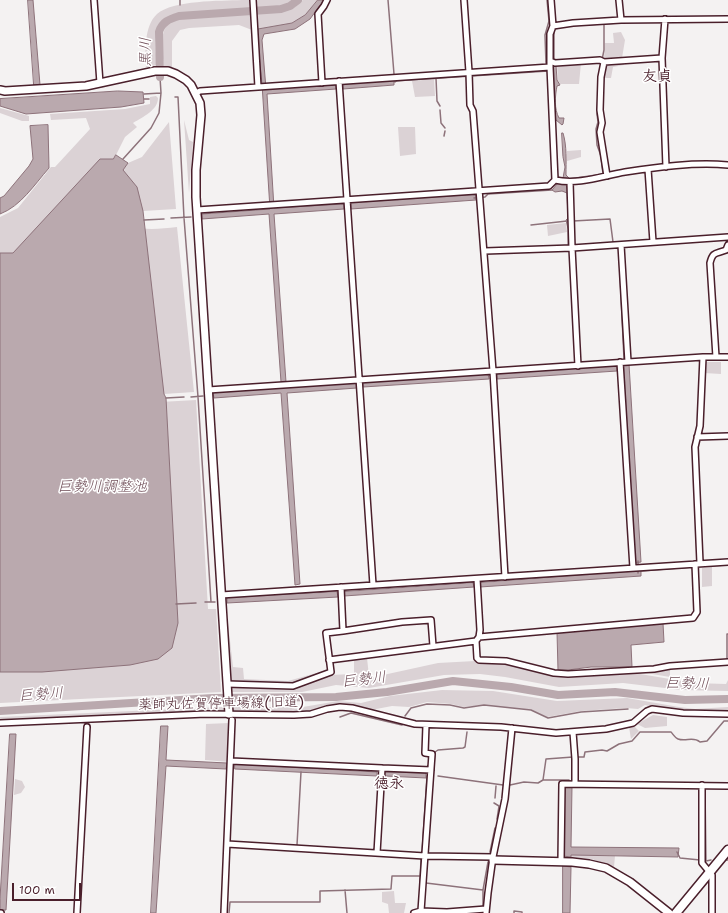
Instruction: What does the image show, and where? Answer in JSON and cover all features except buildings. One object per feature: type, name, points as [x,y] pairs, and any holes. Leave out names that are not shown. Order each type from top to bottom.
[{"type":"main road","points":[[676,913],[728,850]]},
{"type":"street","points":[[94,0],[100,83]]},
{"type":"street","points":[[322,83],[318,14],[327,0]]},
{"type":"street","points":[[464,0],[470,105],[473,111],[485,251],[505,577]]},
{"type":"street","points":[[197,210],[274,204],[347,204],[480,196],[549,186],[555,180],[550,70],[553,62],[550,34],[553,26],[551,0]]},
{"type":"street","points":[[619,0],[621,20]]},
{"type":"street","points":[[253,2],[259,87]]},
{"type":"street","points":[[553,26],[573,23],[621,20],[664,21],[728,19]]},
{"type":"street","points":[[664,21],[662,58],[666,167]]},
{"type":"street","points":[[553,62],[662,58]]},
{"type":"street","points":[[602,61],[600,110],[602,123],[600,132],[606,176]]},
{"type":"street","points":[[196,93],[200,91],[267,86],[322,83],[339,85],[550,70]]},
{"type":"street","points":[[0,90],[60,88],[100,83],[155,71],[168,71],[186,80],[196,93],[200,103],[201,115],[196,170],[197,210],[230,717],[231,761],[224,913]]},
{"type":"street","points":[[339,85],[373,585]]},
{"type":"street","points":[[555,180],[570,182],[624,172],[666,167],[713,163],[728,165]]},
{"type":"street","points":[[648,170],[652,242]]},
{"type":"street","points":[[570,182],[578,366]]},
{"type":"street","points":[[485,251],[572,248],[728,237]]},
{"type":"street","points":[[621,245],[628,362]]},
{"type":"street","points":[[719,357],[710,263],[711,257],[716,252],[726,250],[728,245]]},
{"type":"street","points":[[208,390],[493,375],[578,366],[620,366],[628,362],[728,357]]},
{"type":"street","points":[[329,660],[478,639],[693,618],[697,612],[695,448],[700,426],[703,359]]},
{"type":"street","points":[[620,366],[637,568]]},
{"type":"street","points":[[697,437],[728,436]]},
{"type":"street","points":[[221,595],[373,585],[477,583],[505,577],[728,562]]},
{"type":"street","points":[[477,583],[480,630],[477,658],[479,660],[506,661],[554,673],[568,674],[639,670],[677,665],[728,662]]},
{"type":"street","points":[[341,587],[343,631]]},
{"type":"street","points":[[227,684],[293,686],[331,672],[326,633],[402,622],[431,620],[433,646]]},
{"type":"street","name":"薬師丸佐賀停車場線(旧道)","points":[[0,723],[311,714],[327,709],[352,708],[403,722],[426,725],[512,728],[536,732],[556,733],[606,729],[633,723],[647,711],[652,709],[697,714],[728,714]]},
{"type":"street","points":[[421,911],[432,754],[425,753],[426,725]]},
{"type":"street","points":[[77,913],[87,727]]},
{"type":"street","points":[[414,913],[421,911],[486,911],[493,859],[505,799],[512,728]]},
{"type":"street","points":[[571,784],[575,757],[573,732]]},
{"type":"street","points":[[231,761],[381,772],[431,770]]},
{"type":"street","points":[[377,853],[381,772]]},
{"type":"street","points":[[561,862],[562,784],[728,786]]},
{"type":"street","points":[[702,785],[702,863],[712,876],[712,913]]},
{"type":"street","points":[[227,844],[589,864],[606,868],[616,873],[630,882],[669,913]]},
{"type":"shaded area","points":[[295,0],[282,7],[177,13],[163,21],[157,31],[157,65],[146,67],[146,39],[150,25],[157,14],[164,9],[197,2]]},
{"type":"shaded area","points":[[303,0],[318,0],[305,15],[292,23],[280,26],[252,30],[239,25],[189,28],[180,30],[172,41],[172,69],[164,67],[162,38],[166,27],[170,22],[181,18],[283,12],[295,7]]},
{"type":"shaded area","points":[[621,32],[625,40],[622,58],[604,59],[605,43],[614,43],[613,33]]},
{"type":"shaded area","points":[[624,62],[624,65],[613,67],[611,78],[603,78],[606,63]]},
{"type":"shaded area","points":[[581,63],[579,84],[560,84],[558,80],[557,64]]},
{"type":"shaded area","points":[[434,79],[435,96],[415,97],[412,81]]},
{"type":"shaded area","points":[[156,96],[158,98],[156,106],[145,116],[133,123],[137,127],[125,137],[113,159],[122,170],[128,163],[142,157],[169,122],[176,209],[143,211],[127,218],[13,253],[0,253],[0,217],[18,208],[51,167],[55,167],[90,129],[86,118],[51,120],[50,114],[125,109],[150,104],[150,97]]},
{"type":"shaded area","points":[[0,108],[29,116],[29,121],[22,121],[0,113]]},
{"type":"shaded area","points":[[184,120],[189,140],[193,142],[189,193]]},
{"type":"shaded area","points":[[398,127],[415,127],[416,154],[400,156]]},
{"type":"shaded area","points":[[581,150],[581,157],[567,161],[567,151]]},
{"type":"shaded area","points":[[566,223],[567,232],[548,236],[547,225]]},
{"type":"shaded area","name":"巨勢川調整池","points":[[130,227],[154,229],[177,227],[194,392],[164,394],[142,403],[196,400],[208,609],[216,609],[221,692],[0,703],[0,657]]},
{"type":"shaded area","points":[[704,362],[721,362],[721,374],[704,373]]},
{"type":"shaded area","points":[[712,567],[712,586],[702,587],[702,568]]},
{"type":"shaded area","points":[[225,614],[228,623],[233,667],[243,668],[244,679],[288,681],[327,670],[331,675],[352,674],[374,677],[438,663],[475,661],[508,665],[559,676],[634,673],[694,683],[726,684],[728,680],[728,691],[682,690],[623,683],[559,687],[480,674],[444,675],[369,688],[336,685],[302,692],[231,692]]},
{"type":"shaded area","points":[[367,658],[369,676],[354,674],[354,659]]},
{"type":"shaded area","points":[[670,669],[670,677],[646,673]]},
{"type":"shaded area","points":[[442,690],[493,691],[557,701],[627,698],[695,709],[728,707],[728,712],[697,713],[662,709],[645,705],[638,709],[626,708],[581,711],[547,717],[531,710],[484,705],[464,707],[451,704],[427,702],[409,707],[392,706],[371,710],[348,705],[327,707],[309,712],[221,712],[0,722],[0,717],[221,707],[303,707],[338,701],[361,703],[390,696]]},
{"type":"shaded area","points":[[653,715],[667,717],[667,726],[645,728],[637,724]]},
{"type":"shaded area","points":[[229,723],[229,762],[205,760],[206,724]]},
{"type":"shaded area","points":[[633,725],[639,731],[631,739],[629,727]]},
{"type":"shaded area","points":[[15,779],[22,781],[25,787],[21,793],[14,795]]},
{"type":"shaded area","points":[[571,855],[615,856],[614,867],[592,859],[571,857]]},
{"type":"shaded area","points":[[394,891],[395,903],[406,903],[404,913],[389,913],[388,904],[382,902],[382,892]]},
{"type":"water","points":[[28,0],[33,0],[40,85],[34,85]]},
{"type":"water","points":[[318,0],[324,0],[310,19],[295,29],[264,34],[262,40],[266,89],[336,85],[336,89],[267,94],[274,208],[344,204],[344,209],[274,214],[286,382],[281,382],[269,214],[202,219],[202,214],[270,209],[262,84],[257,34],[258,29],[292,23],[305,15]]},
{"type":"water","points":[[553,65],[556,65],[557,80],[560,85],[557,86],[555,102]]},
{"type":"water","points":[[396,80],[394,85],[343,89],[343,84]]},
{"type":"water","points":[[118,91],[143,92],[144,103],[121,107],[26,114],[0,106],[0,99]]},
{"type":"water","points":[[555,102],[559,118],[564,118],[562,125],[556,120]]},
{"type":"water","points":[[48,125],[49,168],[21,200],[0,214],[0,198],[4,196],[33,159],[30,126]]},
{"type":"water","points":[[562,133],[566,148],[566,175],[569,178],[567,180],[567,184],[569,246],[566,220],[568,218],[567,193],[562,191],[555,192],[552,190],[558,183],[565,184],[565,179],[563,178],[565,167]]},
{"type":"water","name":"巨勢川調整池","points":[[116,155],[128,163],[123,170],[137,187],[143,211],[164,394],[166,398],[178,623],[172,648],[158,659],[130,665],[42,672],[0,672],[0,253],[13,253],[100,159],[113,159]]},
{"type":"water","points":[[476,195],[476,200],[351,209],[351,203]]},
{"type":"water","points":[[624,364],[629,364],[641,562],[635,563]]},
{"type":"water","points":[[617,365],[617,371],[497,379],[497,373]]},
{"type":"water","points":[[488,374],[489,379],[363,387],[363,382]]},
{"type":"water","points":[[357,383],[357,388],[287,393],[300,584],[295,585],[281,393],[214,398],[213,393]]},
{"type":"water","points":[[641,571],[641,576],[480,587],[480,583]]},
{"type":"water","points":[[473,583],[474,587],[344,596],[344,592]]},
{"type":"water","points":[[337,592],[338,597],[227,603],[227,598]]},
{"type":"water","points":[[663,623],[664,642],[631,645],[632,667],[591,667],[558,670],[557,632]]},
{"type":"water","points":[[161,726],[168,726],[166,760],[227,763],[226,769],[166,766],[156,913],[151,913]]},
{"type":"water","points":[[10,734],[16,734],[6,910],[0,910],[0,899]]},
{"type":"water","points":[[235,764],[377,772],[377,776],[235,769]]},
{"type":"water","points":[[385,772],[426,773],[426,778],[385,776]]},
{"type":"water","points":[[565,786],[572,786],[571,847],[679,848],[678,857],[563,856]]},
{"type":"water","points":[[563,866],[571,867],[570,913],[563,913]]},
{"type":"waterway","points":[[180,0],[180,5]]},
{"type":"waterway","name":"黒川","points":[[160,77],[159,32],[164,23],[169,20],[179,16],[281,9],[290,6],[298,0]]},
{"type":"waterway","points":[[388,0],[394,74]]},
{"type":"waterway","points":[[546,64],[545,35],[549,21],[547,0]]},
{"type":"waterway","points":[[566,26],[636,22]]},
{"type":"waterway","points":[[602,60],[604,50],[604,24]]},
{"type":"waterway","points":[[554,60],[554,29],[557,28]]},
{"type":"waterway","points":[[394,81],[548,71]]},
{"type":"waterway","points":[[144,94],[161,93],[160,77]]},
{"type":"waterway","points":[[436,78],[437,101],[440,106]]},
{"type":"waterway","points":[[569,179],[603,174],[601,156],[597,145],[596,129],[598,122],[599,79]]},
{"type":"waterway","points":[[123,159],[151,128],[159,113],[161,93]]},
{"type":"waterway","points":[[175,97],[178,97],[184,218],[198,397],[211,602],[215,602]]},
{"type":"waterway","points":[[144,99],[149,99]]},
{"type":"waterway","points":[[440,110],[441,123],[445,128]]},
{"type":"waterway","points":[[444,136],[445,131]]},
{"type":"waterway","points":[[474,198],[485,197],[488,194],[552,190]]},
{"type":"waterway","points":[[171,218],[191,217]]},
{"type":"waterway","points":[[144,220],[164,219]]},
{"type":"waterway","points":[[573,221],[610,219],[613,242]]},
{"type":"waterway","points":[[531,225],[567,221]]},
{"type":"waterway","points":[[619,253],[624,359]]},
{"type":"waterway","points":[[717,341],[718,356]]},
{"type":"waterway","points":[[705,360],[718,359]]},
{"type":"waterway","points":[[647,363],[700,360]]},
{"type":"waterway","points":[[693,447],[698,425],[701,360]]},
{"type":"waterway","points":[[719,360],[728,360]]},
{"type":"waterway","points":[[191,397],[203,396]]},
{"type":"waterway","points":[[166,398],[184,397]]},
{"type":"waterway","points":[[695,499],[697,556]]},
{"type":"waterway","points":[[638,561],[638,573]]},
{"type":"waterway","points":[[704,566],[728,565]]},
{"type":"waterway","points":[[641,571],[692,567]]},
{"type":"waterway","points":[[205,602],[211,602]]},
{"type":"waterway","points":[[176,604],[196,603]]},
{"type":"waterway","points":[[727,659],[728,634]]},
{"type":"waterway","name":"巨勢川","points":[[0,711],[213,698],[336,697],[387,692],[453,681],[511,687],[558,695],[615,692],[685,700],[728,699]]},
{"type":"waterway","points":[[405,716],[411,708],[427,704],[450,705],[464,708],[484,705],[531,710],[548,718],[581,712],[628,709]]},
{"type":"waterway","points":[[340,717],[351,713],[402,725]]},
{"type":"waterway","points":[[577,757],[584,757],[585,752],[602,750],[607,751],[619,744],[632,741],[640,732],[671,732],[676,738],[681,740],[695,739],[700,742],[707,741],[724,721],[728,721]]},
{"type":"waterway","points":[[430,818],[435,752],[438,750],[465,747],[467,732]]},
{"type":"waterway","points":[[510,785],[524,782],[538,783],[543,780],[546,759],[573,757]]},
{"type":"waterway","points":[[297,845],[301,772]]},
{"type":"waterway","points":[[422,853],[427,776]]},
{"type":"waterway","points":[[438,776],[503,785]]},
{"type":"waterway","points":[[543,780],[569,780],[569,783]]},
{"type":"waterway","points":[[495,798],[496,786]]},
{"type":"waterway","points":[[705,789],[706,861],[711,860]]},
{"type":"waterway","points":[[494,803],[499,806],[497,819]]},
{"type":"waterway","points":[[490,852],[495,828]]},
{"type":"waterway","points":[[677,852],[680,858],[700,860]]},
{"type":"waterway","points":[[420,882],[421,859]]},
{"type":"waterway","points":[[483,906],[483,890],[488,862]]},
{"type":"waterway","points":[[229,913],[230,902],[320,902],[320,891],[391,889],[392,876],[420,876]]},
{"type":"waterway","points":[[426,883],[483,890]]},
{"type":"waterway","points":[[345,890],[347,913]]},
{"type":"waterway","points":[[709,913],[710,901]]},
{"type":"waterway","points":[[514,913],[514,911],[522,913]]},
{"type":"district","name":"友貞","points":[[657,77]]},
{"type":"district","name":"徳永","points":[[389,784]]}]
